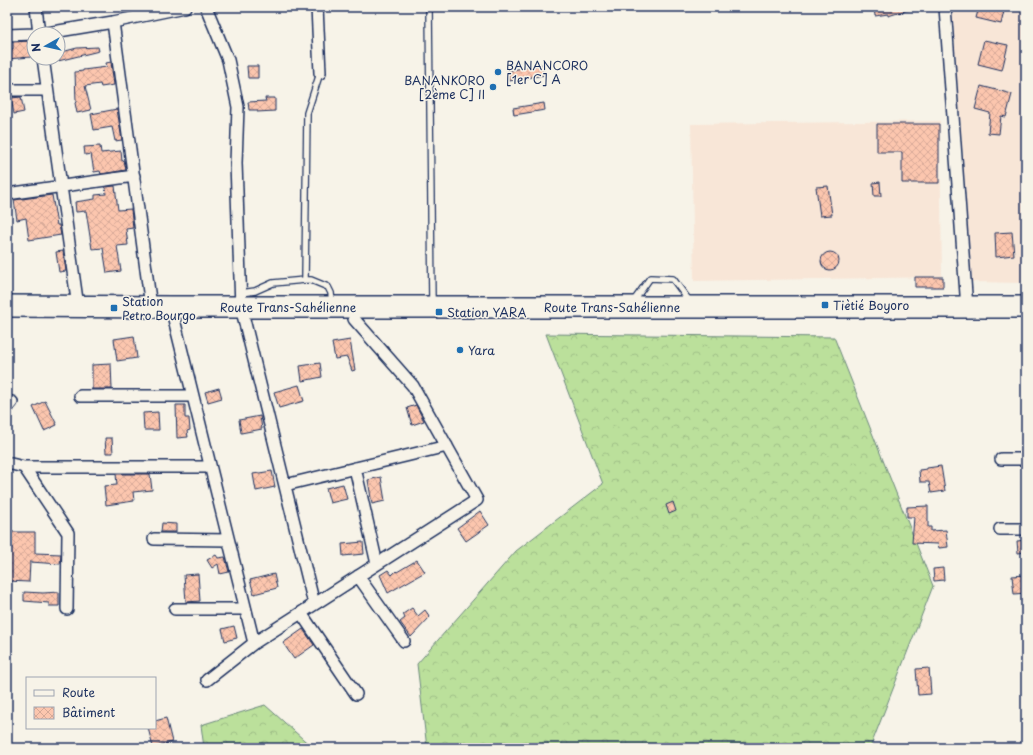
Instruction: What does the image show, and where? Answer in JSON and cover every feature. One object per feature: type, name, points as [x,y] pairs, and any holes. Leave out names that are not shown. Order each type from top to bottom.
[{"type":"highway","name":"Route Trans-Sahélienne","points":[[7,306],[171,307],[241,300],[332,307],[1026,308]]},
{"type":"street","points":[[36,7],[39,26]]},
{"type":"street","points":[[66,30],[112,22],[141,11],[185,7]]},
{"type":"street","points":[[206,7],[228,60],[238,107],[236,163],[241,300],[314,604]]},
{"type":"street","points":[[316,7],[320,73]]},
{"type":"street","points":[[945,7],[966,308]]},
{"type":"street","points":[[112,22],[151,307]]},
{"type":"street","points":[[7,34],[26,34]]},
{"type":"street","points":[[44,66],[78,307]]},
{"type":"street","points":[[7,90],[47,90]]},
{"type":"street","points":[[7,194],[134,176]]},
{"type":"street","points":[[171,307],[254,643]]},
{"type":"street","points":[[207,680],[254,643],[477,500],[413,386],[354,319],[354,307]]},
{"type":"street","points":[[80,396],[193,396]]},
{"type":"street","points":[[285,485],[447,446]]},
{"type":"street","points":[[1001,459],[1026,459]]},
{"type":"street","points":[[7,462],[24,467],[210,467]]},
{"type":"street","points":[[24,467],[68,533],[67,609]]},
{"type":"street","points":[[355,468],[377,564]]},
{"type":"street","points":[[1000,529],[1026,529]]},
{"type":"street","points":[[154,539],[228,540]]},
{"type":"street","points":[[358,576],[404,642]]},
{"type":"street","points":[[174,609],[245,609]]},
{"type":"street","points":[[301,613],[356,694]]},
{"type":"lane","points":[[429,7],[432,307]]},
{"type":"lane","points":[[305,280],[307,113],[320,73]]},
{"type":"lane","points":[[630,307],[650,278],[673,279],[694,307]]},
{"type":"lane","points":[[241,300],[255,291],[273,283],[311,280],[328,287],[332,307]]},
{"type":"shaded area","points":[[952,7],[1026,7],[1026,283],[972,282]]},
{"type":"shaded area","points":[[940,121],[942,277],[694,281],[691,124]]},
{"type":"green space","points":[[546,334],[834,337],[933,586],[870,748],[427,748],[417,664],[516,551],[603,484]]},
{"type":"green space","points":[[265,705],[313,748],[204,748],[201,725]]},
{"type":"building","points":[[874,7],[911,7],[911,9],[888,16],[888,14],[875,16]]},
{"type":"building","points":[[979,7],[1005,7],[1001,24],[976,18]]},
{"type":"building","points":[[984,40],[1008,45],[1002,70],[978,64]]},
{"type":"building","points":[[26,41],[26,57],[7,59],[7,49],[13,49],[13,42]]},
{"type":"building","points":[[98,47],[99,51],[66,59],[66,51],[77,48]]},
{"type":"building","points":[[111,62],[114,85],[101,87],[100,84],[85,86],[91,110],[77,113],[75,103],[75,72],[107,67],[106,63]]},
{"type":"building","points":[[542,64],[544,75],[509,81],[507,71]]},
{"type":"building","points":[[247,66],[258,66],[258,78],[248,78]]},
{"type":"building","points":[[981,86],[1012,94],[1006,117],[1001,116],[999,134],[988,133],[990,113],[975,109]]},
{"type":"building","points":[[21,97],[24,112],[14,114],[11,98]]},
{"type":"building","points":[[265,98],[275,98],[275,111],[257,112],[257,110],[249,110],[248,102],[266,101]]},
{"type":"building","points":[[544,103],[545,110],[514,115],[513,108]]},
{"type":"building","points":[[117,109],[122,140],[115,141],[112,127],[94,130],[91,114]]},
{"type":"building","points":[[877,124],[939,124],[939,183],[902,183],[902,152],[877,152]]},
{"type":"building","points":[[100,146],[101,153],[121,151],[122,161],[124,160],[126,170],[101,174],[100,171],[94,172],[91,154],[85,155],[84,147]]},
{"type":"building","points":[[880,182],[881,196],[874,196],[873,183]]},
{"type":"building","points":[[115,186],[118,210],[131,209],[133,228],[126,229],[128,245],[117,246],[121,271],[107,273],[103,248],[92,249],[86,211],[76,212],[75,202],[95,199],[95,195],[106,194],[105,187]]},
{"type":"building","points":[[828,186],[832,215],[820,216],[816,187]]},
{"type":"building","points":[[52,195],[57,225],[59,225],[61,235],[29,240],[26,218],[17,220],[14,200]]},
{"type":"building","points":[[1012,232],[1014,255],[996,257],[995,233]]},
{"type":"building","points":[[63,251],[66,271],[59,272],[56,252]]},
{"type":"building","points":[[830,252],[836,255],[839,261],[836,267],[830,270],[824,267],[821,261],[824,255]]},
{"type":"building","points":[[915,277],[943,277],[943,287],[915,287]]},
{"type":"building","points":[[134,336],[137,358],[117,361],[114,339]]},
{"type":"building","points":[[350,340],[355,370],[352,371],[347,357],[335,359],[332,343]]},
{"type":"building","points":[[320,363],[322,377],[302,381],[300,366]]},
{"type":"building","points":[[111,364],[112,389],[92,389],[92,365]]},
{"type":"building","points":[[299,385],[304,401],[279,408],[274,392]]},
{"type":"building","points":[[219,388],[222,398],[208,402],[205,392]]},
{"type":"building","points":[[45,401],[57,425],[44,431],[33,407]]},
{"type":"building","points":[[176,405],[185,405],[185,418],[189,418],[190,430],[187,431],[188,437],[177,438]]},
{"type":"building","points":[[416,405],[424,421],[412,425],[407,408]]},
{"type":"building","points":[[158,412],[159,430],[144,430],[143,413]]},
{"type":"building","points":[[260,416],[262,429],[241,433],[239,420]]},
{"type":"building","points":[[105,438],[112,438],[113,453],[106,453]]},
{"type":"building","points":[[941,466],[945,491],[931,493],[929,482],[920,482],[919,470]]},
{"type":"building","points":[[272,471],[275,487],[256,491],[253,474]]},
{"type":"building","points":[[116,474],[150,474],[152,490],[133,492],[134,501],[106,505],[104,486],[117,485]]},
{"type":"building","points":[[381,477],[385,501],[372,504],[368,480]]},
{"type":"building","points":[[343,484],[347,499],[330,503],[326,488]]},
{"type":"building","points":[[673,502],[676,511],[669,514],[666,505]]},
{"type":"building","points":[[928,506],[928,527],[931,527],[931,531],[946,530],[948,547],[939,548],[938,544],[912,543],[914,517],[907,517],[907,507]]},
{"type":"building","points":[[480,511],[489,525],[466,541],[457,528]]},
{"type":"building","points":[[162,523],[176,524],[176,532],[161,532]]},
{"type":"building","points":[[7,532],[35,532],[35,553],[61,554],[60,564],[30,562],[29,582],[7,581]]},
{"type":"building","points":[[1026,540],[1026,552],[1018,553],[1017,541]]},
{"type":"building","points":[[363,542],[364,554],[343,556],[342,544]]},
{"type":"building","points":[[216,555],[218,558],[225,557],[229,572],[220,574],[218,564],[212,568],[207,560]]},
{"type":"building","points":[[417,560],[425,572],[388,593],[380,575],[388,570],[392,575],[396,571],[397,572]]},
{"type":"building","points":[[943,568],[944,580],[934,581],[933,569]]},
{"type":"building","points":[[198,574],[200,601],[186,602],[184,575]]},
{"type":"building","points":[[274,574],[277,588],[254,594],[250,580]]},
{"type":"building","points":[[1026,575],[1026,593],[1014,594],[1012,576]]},
{"type":"building","points":[[24,592],[59,592],[59,606],[49,606],[49,603],[24,601]]},
{"type":"building","points":[[412,608],[418,616],[425,610],[430,617],[411,637],[400,622],[405,618],[403,614]]},
{"type":"building","points":[[234,626],[237,638],[225,641],[222,629]]},
{"type":"building","points":[[303,629],[314,645],[294,659],[283,643]]},
{"type":"building","points":[[929,668],[931,694],[918,695],[916,669]]},
{"type":"building","points":[[166,718],[172,742],[153,747],[148,729],[156,729],[156,721]]},
{"type":"place","name":"BANANCORO [1er C] A","points":[[498,72]]},
{"type":"place","name":"BANANKORO [2ème C] II","points":[[493,87]]},
{"type":"place","name":"Tiètié Boyoro","points":[[825,305]]},
{"type":"place","name":"Station Petro Bourgo","points":[[114,308]]},
{"type":"place","name":"Station YARA","points":[[439,312]]},
{"type":"place","name":"Yara","points":[[460,350]]}]
